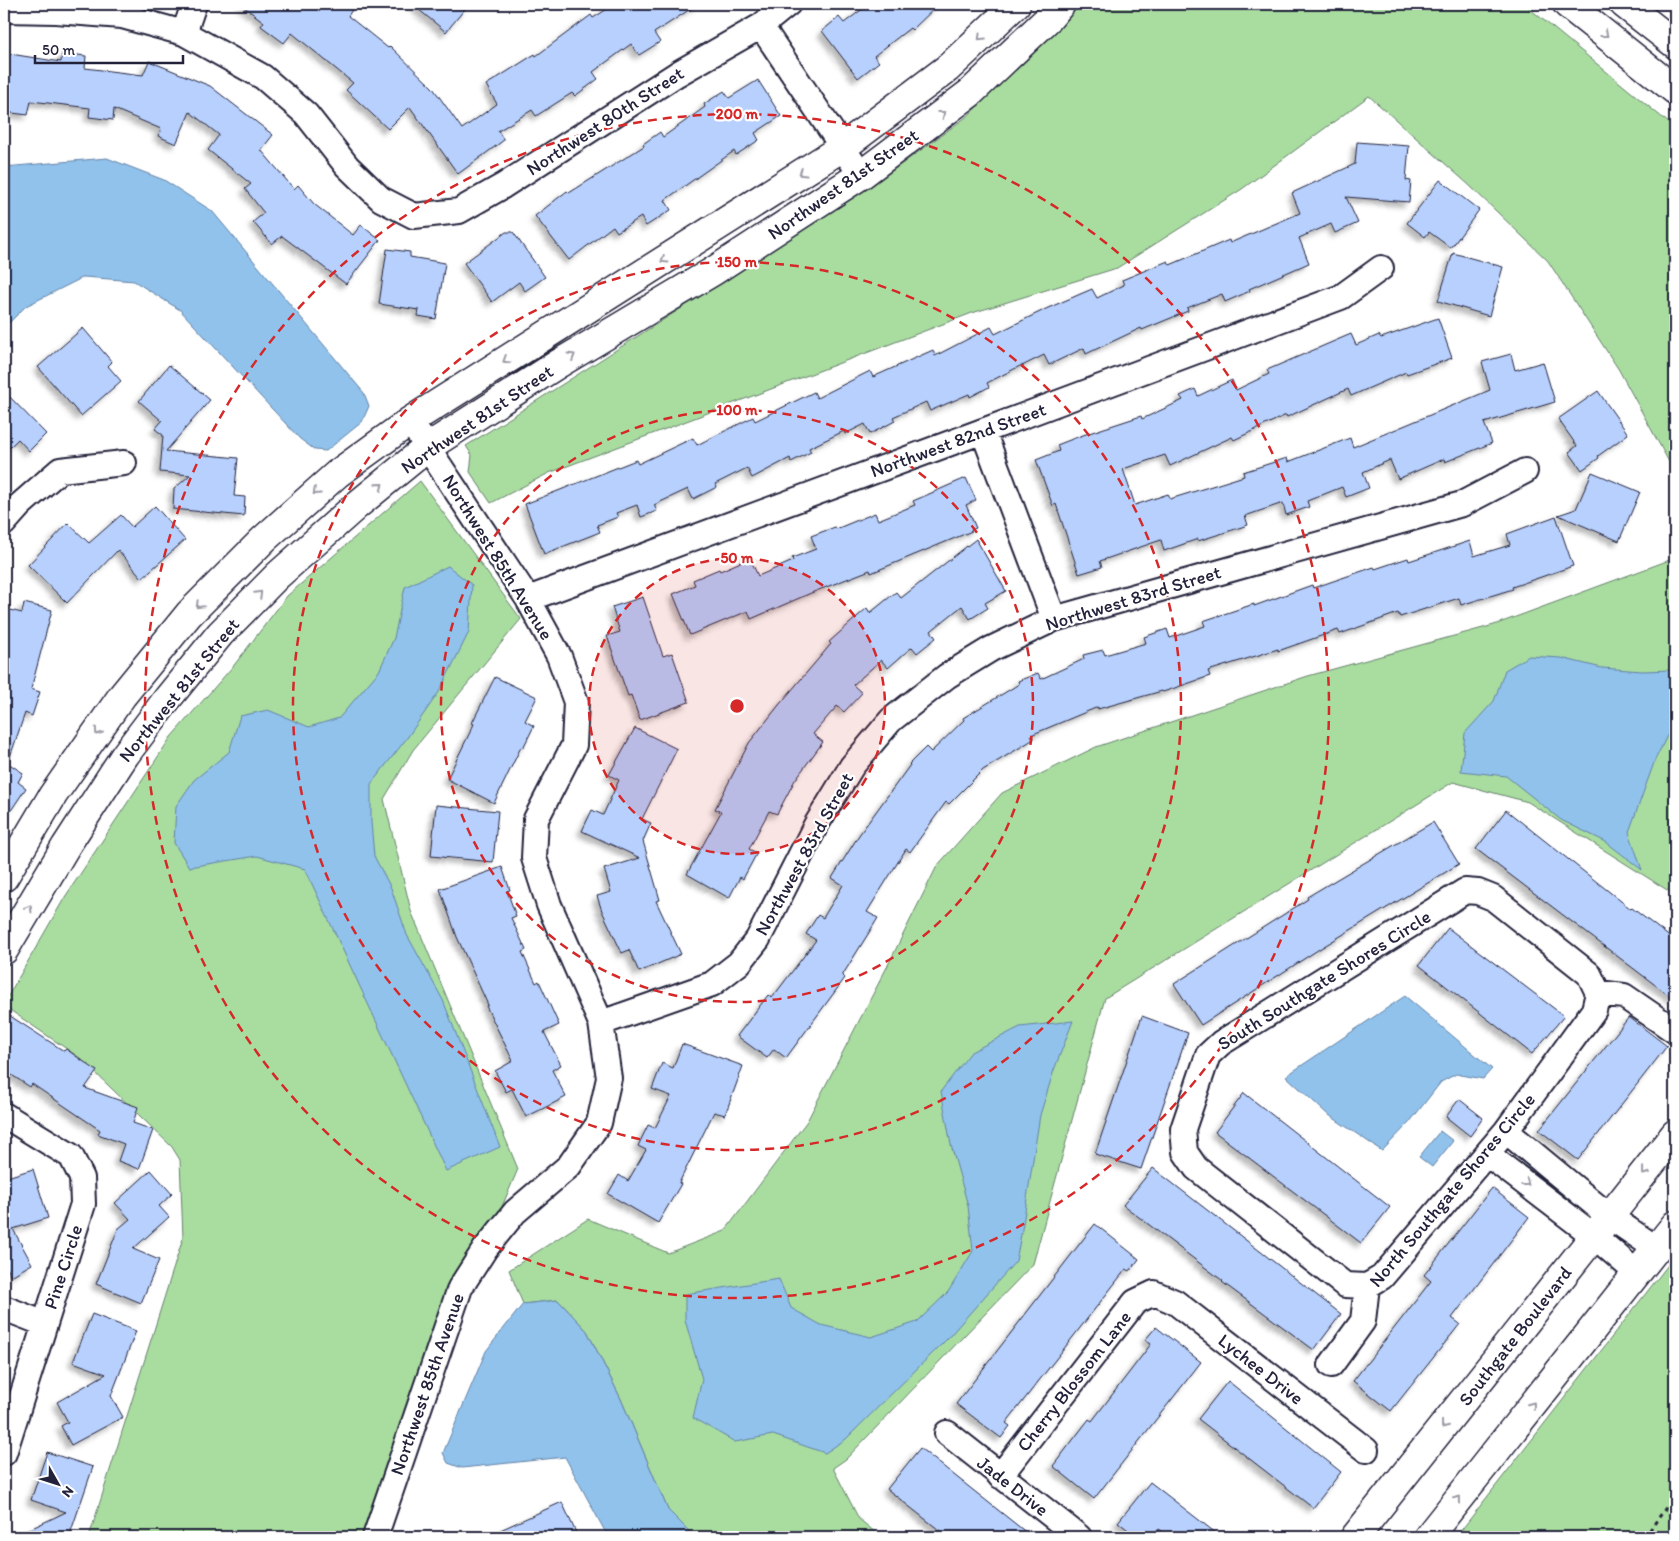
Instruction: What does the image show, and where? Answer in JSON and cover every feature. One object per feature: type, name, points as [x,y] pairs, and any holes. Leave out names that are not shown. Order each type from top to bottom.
[{"type":"street","points":[[4,10],[56,11],[122,16],[184,33],[194,4]]},
{"type":"street","name":"Northwest 80th Street","points":[[184,33],[262,77],[306,114],[347,166],[381,199],[414,216],[459,211],[503,186],[677,74],[761,26],[788,4]]},
{"type":"street","name":"Northwest 81st Street","points":[[4,877],[58,787],[122,696],[190,614],[264,539],[337,474],[410,420],[843,147],[948,68],[1016,4]]},
{"type":"street","name":"Northwest 81st Street","points":[[4,950],[66,846],[125,755],[168,698],[220,634],[277,576],[357,504],[428,447],[558,364],[712,272],[861,175],[970,93],[1050,17],[1061,4]]},
{"type":"street","points":[[1567,4],[1675,90]]},
{"type":"street","points":[[1624,4],[1675,44]]},
{"type":"street","points":[[761,26],[861,175]]},
{"type":"street","name":"Northwest 82nd Street","points":[[528,598],[1341,297],[1381,268]]},
{"type":"street","name":"Northwest 85th Avenue","points":[[375,1537],[460,1288],[485,1249],[515,1212],[569,1166],[599,1123],[609,1078],[601,1023],[549,905],[534,858],[536,819],[574,746],[576,702],[559,656],[528,598],[410,420]]},
{"type":"street","points":[[983,431],[1054,619]]},
{"type":"street","points":[[4,523],[20,505],[60,470],[124,463]]},
{"type":"street","name":"Northwest 83rd Street","points":[[601,1023],[712,984],[739,963],[758,939],[816,825],[852,766],[891,720],[947,676],[991,649],[1054,619],[1462,504],[1525,471]]},
{"type":"street","name":"South Southgate Shores Circle","points":[[1367,1286],[1345,1284],[1196,1168],[1184,1152],[1183,1129],[1208,1055],[1221,1043],[1465,891],[1478,892],[1492,898],[1589,974],[1598,993]]},
{"type":"street","points":[[1598,993],[1624,996],[1675,1031]]},
{"type":"street","name":"North Southgate Shores Circle","points":[[1331,1365],[1363,1321],[1367,1286],[1382,1277],[1506,1131],[1594,1010],[1598,993]]},
{"type":"street","name":"Pine Circle","points":[[4,1115],[71,1156],[82,1178],[83,1204],[4,1453]]},
{"type":"street","points":[[1506,1131],[1602,1227],[1637,1273]]},
{"type":"street","name":"Southgate Boulevard","points":[[1355,1537],[1675,1134]]},
{"type":"street","points":[[1487,1154],[1602,1227],[1657,1249]]},
{"type":"street","points":[[1428,1537],[1675,1225]]},
{"type":"street","name":"Lychee Drive","points":[[1154,1293],[1175,1302],[1366,1450]]},
{"type":"street","name":"Cherry Blossom Lane","points":[[1000,1476],[1135,1302],[1154,1293]]},
{"type":"street","points":[[4,1308],[45,1324]]},
{"type":"street","name":"Jade Drive","points":[[947,1433],[1079,1537]]},
{"type":"path","points":[[1645,1537],[1675,1496]]},
{"type":"green space","points":[[1071,4],[1524,4],[1675,128],[1675,473],[1619,370],[1548,261],[1469,185],[1369,96],[1242,189],[1117,268],[972,313],[549,473],[491,503],[470,472],[472,455],[466,446],[866,190],[969,115]]},
{"type":"green space","points":[[420,481],[521,619],[413,750],[384,799],[411,911],[518,1169],[361,1537],[89,1537],[183,1238],[180,1160],[172,1147],[80,1058],[4,1006],[4,1003],[65,897],[171,737],[235,664],[287,596]]},
{"type":"green space","points":[[1675,558],[1675,895],[1528,802],[1453,782],[1105,998],[1033,1264],[846,1459],[833,1468],[859,1519],[881,1537],[695,1537],[668,1510],[621,1399],[587,1331],[558,1300],[523,1304],[509,1270],[588,1219],[668,1253],[725,1231],[807,1121],[937,866],[1002,793],[1096,747],[1308,676],[1494,625]]},
{"type":"green space","points":[[1675,1256],[1675,1537],[1456,1537]]},
{"type":"water","points":[[107,158],[164,180],[212,211],[364,393],[369,406],[362,422],[326,451],[315,450],[300,439],[180,310],[134,281],[84,277],[26,306],[4,328],[4,167]]},
{"type":"water","points":[[448,566],[472,585],[469,632],[439,692],[407,738],[371,784],[371,822],[374,856],[391,888],[407,935],[443,1000],[500,1147],[446,1171],[305,869],[257,856],[189,867],[174,843],[176,806],[194,780],[229,752],[240,716],[268,710],[309,727],[339,718],[379,671],[394,638],[405,587]]},
{"type":"water","points":[[1529,656],[1561,658],[1602,668],[1642,671],[1673,670],[1675,673],[1675,720],[1655,760],[1629,832],[1642,870],[1606,842],[1561,820],[1506,776],[1461,771],[1465,733],[1494,701],[1505,670]]},
{"type":"water","points":[[1405,996],[1492,1069],[1483,1079],[1456,1074],[1441,1082],[1409,1123],[1382,1151],[1326,1113],[1286,1076]]},
{"type":"water","points":[[1073,1021],[1054,1070],[1040,1115],[1016,1261],[947,1339],[846,1439],[825,1453],[773,1435],[735,1442],[693,1418],[702,1379],[685,1320],[685,1294],[779,1279],[791,1308],[821,1325],[871,1337],[917,1322],[948,1292],[973,1251],[968,1206],[951,1145],[941,1091],[971,1052],[1020,1027]]},
{"type":"water","points":[[1440,1131],[1453,1141],[1432,1167],[1419,1157]]},
{"type":"water","points":[[558,1300],[587,1331],[621,1399],[668,1510],[695,1537],[608,1537],[565,1457],[462,1468],[448,1463],[443,1453],[486,1351],[523,1304]]},
{"type":"building","points":[[240,4],[345,4],[352,10],[348,16],[388,48],[390,46],[433,88],[462,129],[497,104],[486,85],[535,54],[536,56],[591,15],[593,18],[615,4],[698,4],[654,33],[660,42],[639,55],[631,44],[593,72],[598,79],[575,96],[572,93],[536,116],[532,110],[498,131],[504,140],[458,174],[410,107],[388,129],[346,90],[353,83],[292,33],[284,43],[261,26],[264,22]]},
{"type":"building","points":[[412,4],[469,4],[446,32]]},
{"type":"building","points":[[869,4],[939,4],[912,30],[910,28],[874,56],[879,62],[858,78],[822,31],[839,17],[844,23]]},
{"type":"building","points":[[4,53],[61,62],[62,53],[86,56],[85,68],[143,75],[149,61],[210,86],[273,135],[261,150],[294,189],[298,185],[314,204],[353,235],[361,225],[380,240],[346,284],[282,236],[272,244],[253,222],[264,213],[245,189],[251,184],[208,150],[219,135],[190,112],[176,144],[158,136],[161,129],[114,109],[113,120],[89,117],[90,108],[31,101],[28,115],[4,112]]},
{"type":"building","points":[[758,80],[781,116],[755,133],[759,140],[736,155],[734,151],[665,200],[671,210],[646,226],[641,217],[617,232],[613,226],[569,260],[535,216],[567,191],[569,193],[644,146],[643,144],[660,132],[663,137],[705,107],[704,104],[724,91],[729,98]]},
{"type":"building","points":[[1357,142],[1409,146],[1406,180],[1411,181],[1409,202],[1346,197],[1358,223],[1335,233],[1331,224],[1299,238],[1309,263],[1249,289],[1250,291],[1225,302],[1222,294],[1187,308],[1188,311],[1142,330],[1141,328],[1086,354],[1084,348],[1049,365],[1044,355],[987,383],[989,387],[970,397],[969,394],[930,411],[926,402],[893,417],[895,421],[870,434],[865,424],[845,434],[844,431],[809,448],[811,452],[791,462],[790,458],[752,478],[747,468],[715,484],[717,487],[693,499],[688,489],[654,505],[657,511],[641,517],[637,505],[616,513],[618,517],[597,525],[600,532],[544,554],[525,504],[636,460],[638,464],[693,438],[697,445],[753,417],[755,421],[814,392],[817,398],[870,371],[873,377],[933,350],[935,356],[991,327],[995,334],[1092,289],[1097,298],[1124,285],[1122,280],[1168,261],[1170,265],[1229,240],[1230,243],[1300,213],[1292,193],[1355,164]]},
{"type":"building","points":[[1440,180],[1479,210],[1451,248],[1429,232],[1425,237],[1407,223]]},
{"type":"building","points":[[506,232],[513,232],[545,277],[525,291],[519,282],[492,302],[464,263]]},
{"type":"building","points":[[387,249],[410,252],[410,257],[445,263],[436,319],[418,316],[419,310],[379,304]]},
{"type":"building","points":[[1453,253],[1503,267],[1489,316],[1438,301]]},
{"type":"building","points":[[1438,318],[1452,358],[1407,374],[1406,372],[1351,396],[1348,389],[1287,417],[1286,415],[1234,440],[1232,437],[1170,466],[1165,455],[1123,469],[1135,505],[1168,494],[1170,499],[1244,476],[1243,472],[1287,458],[1288,462],[1350,438],[1353,447],[1490,390],[1482,362],[1511,354],[1515,370],[1543,362],[1555,402],[1484,423],[1492,443],[1445,462],[1444,459],[1398,479],[1390,460],[1363,472],[1369,488],[1346,497],[1342,487],[1307,501],[1309,507],[1286,515],[1283,503],[1245,516],[1248,525],[1164,551],[1161,540],[1100,561],[1102,567],[1079,574],[1056,504],[1053,506],[1036,460],[1059,451],[1057,445],[1141,416],[1142,419],[1183,400],[1180,396],[1195,389],[1198,396],[1232,380],[1236,390],[1269,374],[1267,370],[1351,334],[1356,345],[1379,335],[1381,338]]},
{"type":"building","points":[[83,328],[112,362],[108,366],[121,381],[81,416],[38,367]]},
{"type":"building","points":[[169,365],[210,400],[166,451],[238,458],[234,496],[245,497],[244,516],[173,509],[174,489],[190,475],[160,472],[163,435],[155,429],[162,421],[139,401]]},
{"type":"building","points":[[4,391],[46,434],[29,451],[18,439],[4,453]]},
{"type":"building","points":[[1598,391],[1628,434],[1582,470],[1569,452],[1577,446],[1558,419]]},
{"type":"building","points":[[1592,472],[1640,492],[1619,541],[1558,515],[1576,509]]},
{"type":"building","points":[[966,478],[976,500],[966,505],[976,528],[972,531],[871,573],[870,570],[811,593],[751,619],[748,611],[690,635],[673,594],[695,585],[693,580],[750,558],[758,576],[793,561],[792,558],[816,549],[811,536],[835,527],[836,529],[875,513],[878,520],[915,505],[913,501]]},
{"type":"building","points":[[155,506],[185,540],[142,578],[118,550],[67,603],[28,565],[68,523],[89,543],[121,515],[132,527]]},
{"type":"building","points":[[1556,516],[1573,566],[1512,587],[1513,589],[1461,605],[1459,598],[1400,617],[1398,613],[1340,634],[1338,630],[1278,651],[1278,649],[1208,671],[1210,676],[1163,692],[1098,709],[1098,707],[1031,735],[1034,739],[983,770],[949,804],[946,802],[910,852],[906,849],[867,912],[878,918],[842,976],[845,978],[786,1058],[774,1049],[767,1058],[737,1036],[768,995],[772,998],[816,940],[806,934],[818,915],[823,918],[843,885],[832,878],[859,835],[909,764],[926,747],[931,752],[964,720],[963,718],[1019,684],[1018,681],[1038,673],[1041,679],[1084,659],[1083,655],[1103,650],[1105,655],[1146,643],[1144,637],[1167,629],[1170,638],[1205,626],[1203,621],[1254,604],[1254,606],[1312,585],[1313,588],[1374,567],[1375,569],[1408,558],[1409,561],[1470,541],[1474,556],[1510,545],[1507,534]]},
{"type":"building","points":[[976,539],[1006,591],[985,603],[988,608],[970,619],[962,606],[931,631],[936,638],[917,653],[912,647],[888,668],[881,660],[853,685],[862,693],[844,712],[837,706],[813,734],[823,742],[795,780],[777,814],[769,811],[749,849],[757,853],[743,879],[740,877],[729,898],[687,874],[721,812],[715,809],[749,743],[831,644],[829,642],[867,608],[870,613],[896,592],[901,598]]},
{"type":"building","points":[[643,597],[663,656],[672,653],[689,702],[640,720],[631,695],[628,696],[607,636],[620,632],[612,607]]},
{"type":"building","points":[[24,603],[52,610],[31,689],[40,692],[32,716],[25,713],[8,763],[23,773],[18,782],[26,788],[4,821],[4,618],[6,609],[22,613]]},
{"type":"building","points":[[495,677],[537,697],[525,721],[534,726],[523,748],[521,747],[494,803],[447,779]]},
{"type":"building","points":[[635,728],[677,749],[642,819],[651,823],[643,841],[660,900],[656,901],[681,954],[639,972],[629,950],[622,953],[597,896],[611,892],[604,869],[640,858],[582,831],[592,810],[603,815],[619,780],[609,775]]},
{"type":"building","points":[[436,805],[498,811],[493,862],[431,856]]},
{"type":"building","points":[[1506,810],[1631,909],[1675,941],[1675,1000],[1476,849]]},
{"type":"building","points":[[1433,822],[1459,864],[1321,948],[1201,1025],[1174,984],[1308,899],[1307,897]]},
{"type":"building","points":[[502,867],[510,890],[507,891],[516,916],[511,918],[526,950],[522,952],[536,983],[539,981],[559,1025],[544,1032],[561,1065],[552,1070],[566,1097],[526,1117],[512,1089],[506,1092],[495,1071],[513,1061],[486,1006],[488,1005],[457,937],[440,889]]},
{"type":"building","points":[[1448,928],[1564,1016],[1532,1054],[1419,965]]},
{"type":"building","points":[[4,1012],[64,1051],[66,1049],[97,1071],[85,1088],[138,1107],[133,1123],[153,1130],[139,1169],[118,1161],[124,1144],[98,1134],[100,1130],[32,1084],[30,1087],[4,1070]]},
{"type":"building","points":[[1142,1016],[1188,1033],[1141,1169],[1095,1154]]},
{"type":"building","points":[[1629,1017],[1667,1046],[1578,1160],[1539,1130]]},
{"type":"building","points":[[682,1044],[743,1066],[725,1115],[714,1112],[679,1183],[681,1184],[658,1223],[608,1194],[619,1175],[628,1181],[646,1150],[638,1146],[648,1125],[655,1128],[671,1096],[652,1089],[662,1063],[673,1068]]},
{"type":"building","points":[[1244,1093],[1390,1207],[1361,1243],[1215,1132]]},
{"type":"building","points":[[1459,1099],[1483,1118],[1470,1136],[1446,1117]]},
{"type":"building","points":[[1153,1168],[1341,1314],[1314,1350],[1123,1205]]},
{"type":"building","points":[[33,1169],[48,1218],[13,1229],[32,1264],[11,1276],[4,1262],[4,1178]]},
{"type":"building","points":[[151,1170],[172,1194],[159,1206],[169,1217],[133,1249],[159,1260],[141,1303],[96,1284],[118,1229],[130,1219],[115,1203]]},
{"type":"building","points":[[1492,1188],[1529,1217],[1452,1318],[1460,1324],[1391,1411],[1353,1381],[1431,1281],[1424,1275]]},
{"type":"building","points":[[1095,1224],[1139,1259],[1130,1271],[1126,1269],[1006,1423],[1010,1426],[1001,1438],[956,1404]]},
{"type":"building","points":[[92,1314],[136,1331],[111,1396],[123,1417],[71,1445],[61,1426],[68,1422],[57,1402],[106,1374],[73,1362]]},
{"type":"building","points":[[1156,1327],[1201,1362],[1094,1499],[1053,1466],[1089,1419],[1092,1421],[1151,1344],[1145,1340]]},
{"type":"building","points":[[1228,1381],[1341,1472],[1313,1508],[1198,1419]]},
{"type":"building","points":[[920,1448],[1032,1537],[948,1537],[887,1489]]},
{"type":"building","points":[[47,1452],[93,1467],[69,1537],[13,1537],[66,1512],[31,1500]]},
{"type":"building","points":[[1150,1482],[1221,1537],[1170,1537],[1159,1529],[1153,1537],[1137,1537],[1118,1522]]},
{"type":"building","points":[[562,1502],[578,1537],[485,1537]]}]
